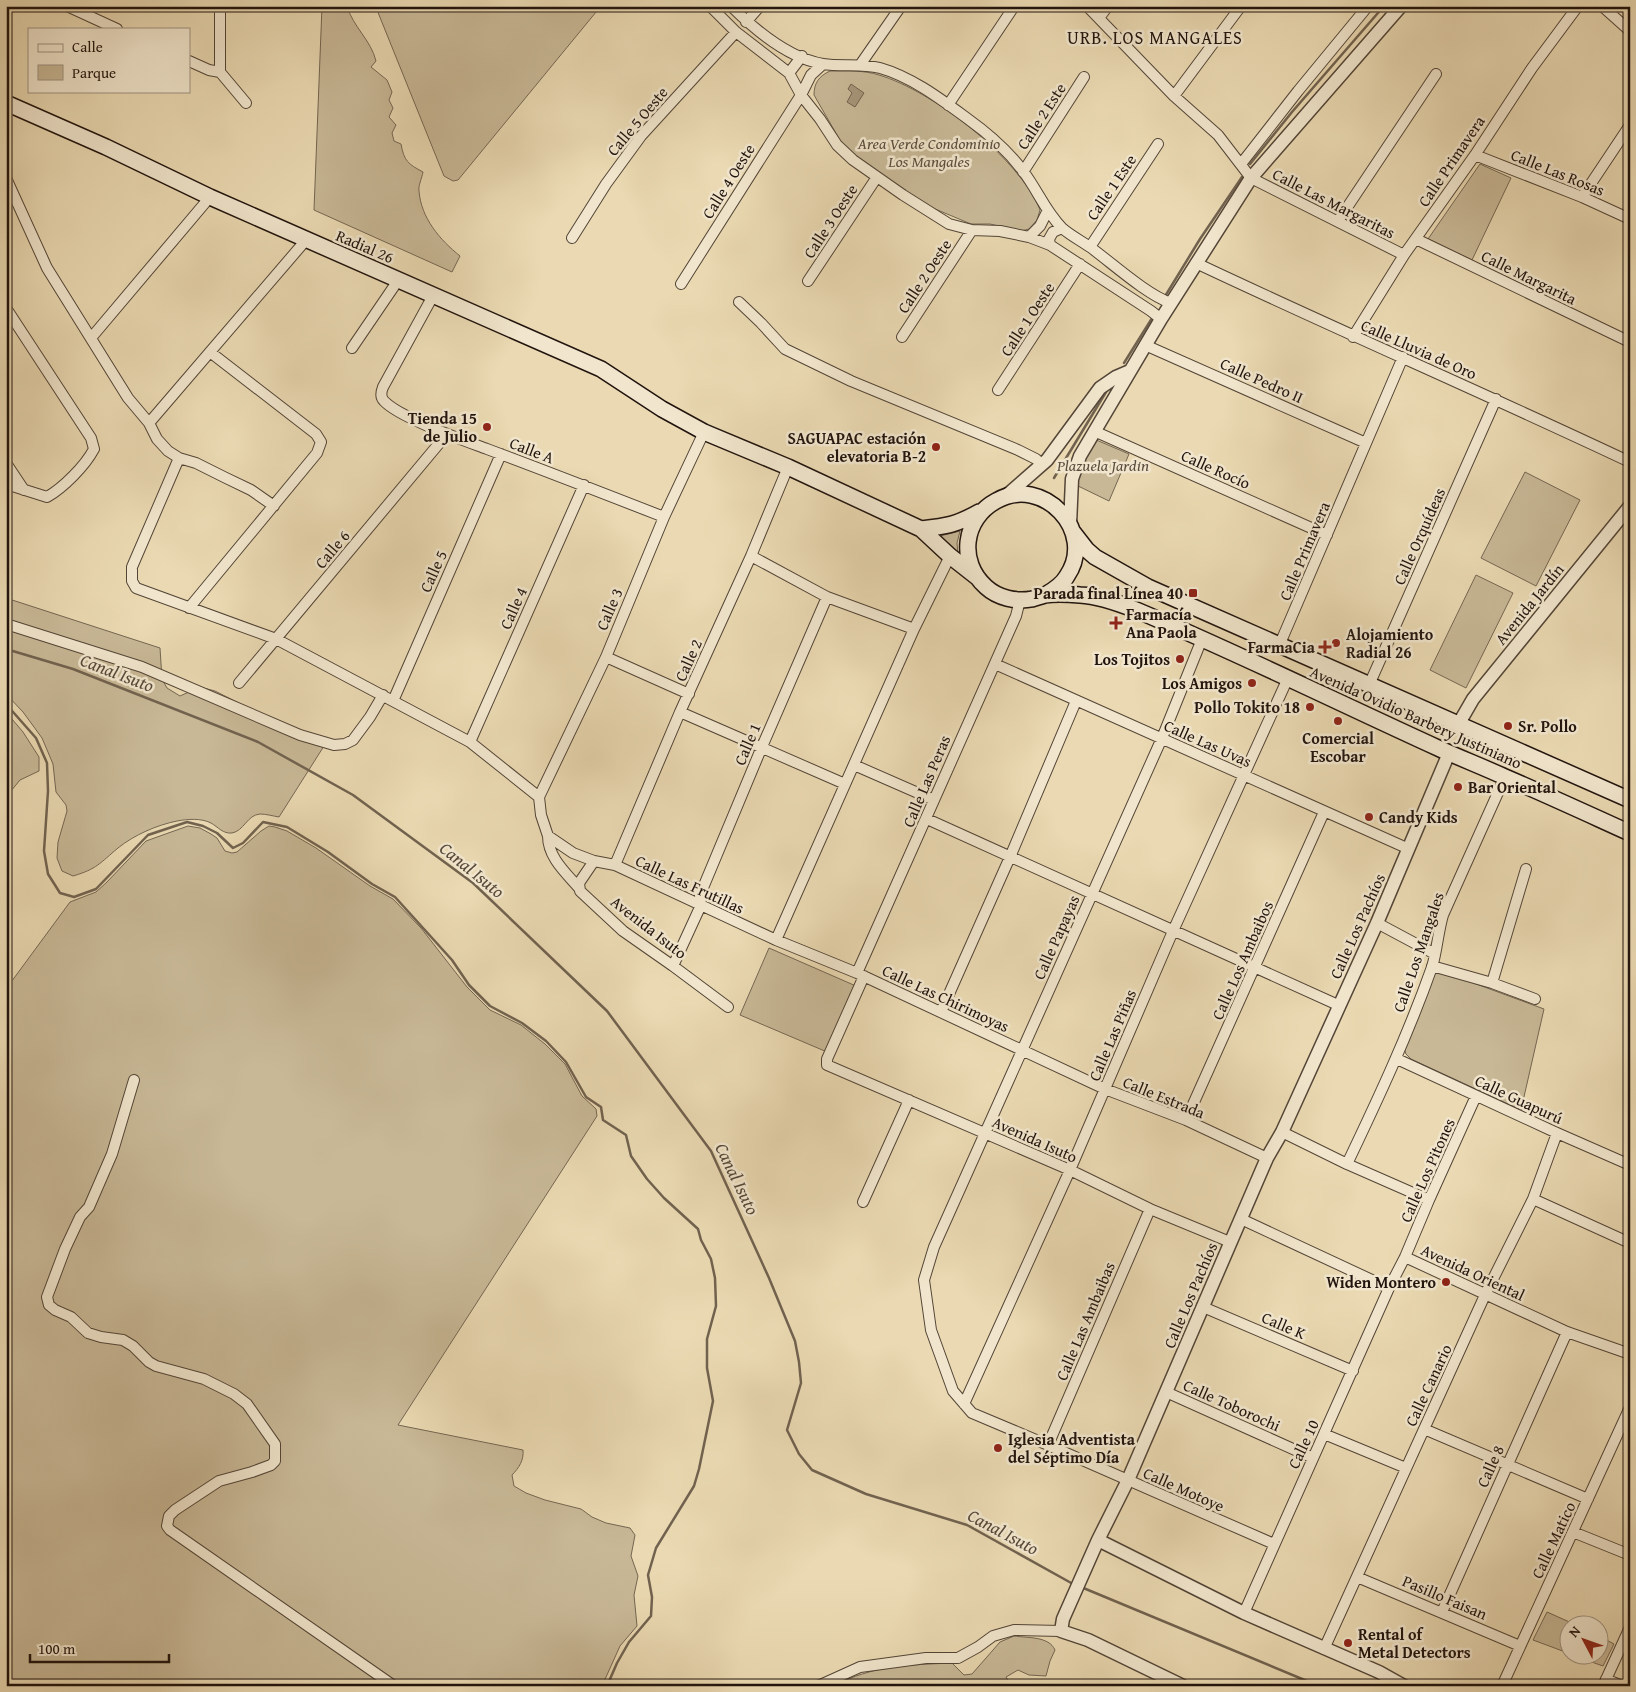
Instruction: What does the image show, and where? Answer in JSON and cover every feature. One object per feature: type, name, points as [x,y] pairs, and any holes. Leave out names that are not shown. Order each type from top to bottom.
[{"type":"main road","name":"Radial 26","points":[[6,103],[106,147],[306,240],[434,294],[601,369],[662,409],[704,432]]},
{"type":"main road","points":[[704,432],[788,467],[921,529],[986,587],[1008,599],[1033,599],[1045,595],[1058,587],[1068,575],[1075,559],[1075,546],[1071,528],[1062,512],[1050,502],[1037,496],[1022,494],[1006,496],[950,526],[921,529]]},
{"type":"main road","points":[[978,578],[972,566],[967,542],[970,527],[976,517],[987,507]]},
{"type":"main road","name":"Avenida Ovidio Barbery Justiniano","points":[[1071,528],[1087,550],[1095,557],[1148,588],[1630,800]]},
{"type":"main road","points":[[1133,609],[1132,602],[1135,595],[1140,590],[1148,588]]},
{"type":"main road","name":"Avenida Ovidio Barbery Justiniano","points":[[1045,595],[1081,595],[1112,601],[1133,609],[1630,833]]},
{"type":"street","points":[[67,6],[115,28]]},
{"type":"street","points":[[220,6],[220,72]]},
{"type":"street","points":[[710,6],[736,32],[789,73],[801,95],[837,145],[853,160],[877,177],[949,224],[972,230],[1000,231],[1030,237],[1050,245],[1156,315]]},
{"type":"street","points":[[731,6],[746,22],[777,45],[822,64],[860,65],[879,68],[910,81],[948,105],[986,132],[1023,172],[1062,228],[1165,300]]},
{"type":"street","points":[[746,22],[760,6]]},
{"type":"street","points":[[860,65],[901,6]]},
{"type":"street","points":[[1087,6],[1174,96],[1218,135],[1251,178]]},
{"type":"street","points":[[1099,18],[1108,6]]},
{"type":"street","points":[[1174,96],[1241,6]]},
{"type":"street","points":[[1241,164],[1368,6]]},
{"type":"street","points":[[1071,528],[1072,479],[1080,456],[1145,345],[1156,315],[1165,300],[1196,263],[1251,178],[1400,6]]},
{"type":"street","name":"Calle Primavera","points":[[1353,336],[1404,255],[1475,155],[1532,68],[1578,6]]},
{"type":"street","points":[[1602,6],[1630,31]]},
{"type":"street","points":[[948,105],[1012,8]]},
{"type":"street","name":"Calle 5 Oeste","points":[[572,238],[606,184],[636,142],[736,32]]},
{"type":"street","points":[[789,73],[802,56]]},
{"type":"street","points":[[190,61],[209,70],[220,72],[246,103]]},
{"type":"street","name":"Calle 4 Oeste","points":[[681,284],[801,95],[811,75],[822,64]]},
{"type":"street","points":[[1338,220],[1436,74]]},
{"type":"street","name":"Calle 2 Este","points":[[1023,172],[1084,76]]},
{"type":"street","points":[[1582,197],[1630,125]]},
{"type":"street","name":"Calle 1 Este","points":[[1090,247],[1158,144]]},
{"type":"street","name":"Calle Las Rosas","points":[[1475,155],[1582,197],[1630,219]]},
{"type":"street","name":"Calle 3 Oeste","points":[[808,281],[877,177]]},
{"type":"street","points":[[6,178],[47,268],[128,398],[149,423],[157,439],[168,451],[180,458],[196,463],[251,490],[274,506]]},
{"type":"street","name":"Calle Las Margaritas","points":[[1251,178],[1338,220],[1404,255]]},
{"type":"street","points":[[90,338],[210,197]]},
{"type":"street","points":[[1030,237],[1040,226],[1048,210]]},
{"type":"street","points":[[1050,245],[1049,239],[1053,232],[1062,228]]},
{"type":"street","name":"Calle 2 Oeste","points":[[902,337],[972,230]]},
{"type":"street","name":"Calle Margarita","points":[[1416,239],[1630,342]]},
{"type":"street","points":[[149,423],[306,240]]},
{"type":"street","name":"Calle Lluvia de Oro","points":[[1196,263],[1630,462]]},
{"type":"street","name":"Calle 1 Oeste","points":[[998,390],[1080,264]]},
{"type":"street","points":[[352,348],[399,280]]},
{"type":"street","name":"Calle A","points":[[434,294],[383,387],[381,393],[382,400],[391,407],[447,434],[664,517]]},
{"type":"street","points":[[739,302],[785,349],[851,382],[1036,458],[1042,465]]},
{"type":"street","points":[[6,308],[91,438],[94,449],[90,458],[56,492],[47,497],[6,484]]},
{"type":"street","name":"Calle Pedro II","points":[[1145,345],[1366,443]]},
{"type":"street","points":[[189,608],[317,454],[321,442],[316,434],[210,352]]},
{"type":"street","name":"Calle Primavera","points":[[1279,646],[1403,357]]},
{"type":"street","points":[[1006,496],[1047,460],[1100,388],[1116,377],[1130,371]]},
{"type":"street","name":"Calle Orquídeas","points":[[1369,685],[1496,399]]},
{"type":"street","name":"Calle Rocío","points":[[1094,431],[1327,535]]},
{"type":"street","name":"Calle 3","points":[[540,797],[606,657],[664,517],[704,432]]},
{"type":"street","name":"Calle 6","points":[[240,683],[447,434]]},
{"type":"street","name":"Calle 5","points":[[393,701],[501,454]]},
{"type":"street","points":[[180,458],[132,567],[132,581],[136,588],[276,639],[470,742],[540,797],[541,814],[548,836]]},
{"type":"street","points":[[6,462],[24,490]]},
{"type":"street","name":"Calle 2","points":[[615,865],[680,712],[751,556],[788,467]]},
{"type":"street","name":"Calle 4","points":[[470,742],[584,485]]},
{"type":"street","name":"Avenida Jardín","points":[[1458,725],[1473,699],[1630,506]]},
{"type":"street","points":[[751,556],[827,597],[914,629]]},
{"type":"street","points":[[776,940],[914,629],[950,556]]},
{"type":"street","name":"Calle 1","points":[[673,966],[701,905],[700,895],[827,597]]},
{"type":"street","name":"Calle Las Peras","points":[[827,1064],[826,1059],[934,800],[1016,616],[1020,600]]},
{"type":"street","points":[[6,624],[142,667],[300,735],[334,745],[344,744],[353,740],[370,717],[382,696]]},
{"type":"street","name":"Calle Papayas","points":[[934,1246],[1162,738],[1202,639]]},
{"type":"street","points":[[606,657],[689,694]]},
{"type":"street","name":"Calle Las Uvas","points":[[995,664],[1409,849]]},
{"type":"street","name":"Calle Las Piñas","points":[[964,1404],[1070,1170],[1173,931],[1288,678]]},
{"type":"street","points":[[941,1012],[1010,857],[1076,701]]},
{"type":"street","points":[[680,712],[761,749],[845,784]]},
{"type":"street","name":"Calle Los Pachíos","points":[[1062,1625],[1098,1540],[1128,1480],[1204,1307],[1267,1158],[1282,1132],[1338,1005],[1377,923],[1449,753]]},
{"type":"street","points":[[854,766],[934,800]]},
{"type":"street","name":"Calle Los Mangales","points":[[1347,1164],[1397,1059],[1432,966],[1443,915],[1505,777]]},
{"type":"street","name":"Calle Los Ambaibos","points":[[1186,1120],[1324,812]]},
{"type":"street","points":[[927,819],[1338,1005]]},
{"type":"street","name":"Calle Las Frutillas","points":[[548,836],[573,853],[594,861],[615,865],[776,940],[861,975]]},
{"type":"street","name":"Avenida Isuto","points":[[548,836],[548,846],[553,856],[579,888],[623,931],[728,1007]]},
{"type":"street","points":[[579,888],[579,883],[594,861]]},
{"type":"street","points":[[1492,983],[1526,869]]},
{"type":"street","points":[[1377,923],[1435,954]]},
{"type":"street","points":[[1432,966],[1492,983],[1535,999]]},
{"type":"street","name":"Calle Las Chirimoyas","points":[[861,975],[1022,1051]]},
{"type":"street","name":"Calle Estrada","points":[[1022,1051],[1105,1089],[1186,1120],[1267,1158]]},
{"type":"street","name":"Calle Guapurú","points":[[1397,1059],[1630,1165]]},
{"type":"street","name":"Avenida Isuto","points":[[827,1064],[1230,1242]]},
{"type":"street","points":[[134,1080],[112,1154],[89,1207],[80,1217],[65,1248],[47,1297],[49,1304],[55,1310],[71,1317],[88,1334],[123,1340],[156,1366],[204,1379],[234,1394],[247,1404],[275,1444],[275,1461],[272,1465],[219,1481],[169,1516],[168,1526],[170,1530],[394,1686]]},
{"type":"street","name":"Calle Los Pitones","points":[[1405,1256],[1476,1096]]},
{"type":"street","points":[[863,1202],[909,1100]]},
{"type":"street","points":[[1282,1132],[1347,1164],[1429,1200]]},
{"type":"street","name":"Calle Canario","points":[[1324,1649],[1485,1295],[1533,1199],[1557,1133]]},
{"type":"street","points":[[1533,1199],[1630,1243]]},
{"type":"street","name":"Calle Las Ambaibas","points":[[1048,1445],[1150,1208]]},
{"type":"street","points":[[1241,1219],[1389,1288]]},
{"type":"street","name":"Calle Motoye","points":[[934,1246],[924,1280],[931,1330],[952,1391],[972,1413],[1274,1544]]},
{"type":"street","name":"Avenida Oriental","points":[[1389,1288],[1405,1256],[1567,1332],[1630,1354]]},
{"type":"street","name":"Calle 10","points":[[1244,1613],[1389,1288]]},
{"type":"street","name":"Calle K","points":[[1204,1307],[1353,1371]]},
{"type":"street","name":"Calle 8","points":[[1442,1612],[1567,1332]]},
{"type":"street","name":"Calle Toborochi","points":[[1166,1392],[1313,1458]]},
{"type":"street","name":"Calle Matico","points":[[1502,1686],[1630,1407]]},
{"type":"street","points":[[1424,1429],[1588,1499]]},
{"type":"street","points":[[1324,1434],[1406,1468]]},
{"type":"street","points":[[1573,1532],[1630,1555]]},
{"type":"street","points":[[1098,1540],[1244,1613],[1379,1672],[1404,1686]]},
{"type":"street","name":"Pasillo Faisan","points":[[1357,1577],[1520,1646]]},
{"type":"street","points":[[818,1686],[860,1667],[926,1658],[958,1658],[993,1636],[1014,1630],[1062,1625],[1088,1640],[1183,1686]]},
{"type":"street","points":[[1622,1686],[1605,1682],[1630,1627]]},
{"type":"green space","points":[[322,6],[347,6],[353,21],[374,53],[376,61],[371,67],[387,80],[392,92],[389,100],[393,108],[389,117],[396,125],[392,133],[394,141],[401,144],[408,161],[423,172],[419,189],[423,210],[439,236],[460,256],[452,272],[314,210]]},
{"type":"green space","points":[[377,6],[601,6],[458,180],[453,181],[444,176]]},
{"type":"green space","name":"Area Verde Condominio Los Mangales","points":[[830,71],[861,72],[879,75],[901,83],[948,111],[972,129],[1014,169],[1040,210],[1037,220],[1029,229],[1021,231],[990,224],[971,224],[928,206],[858,159],[841,142],[814,95],[818,80]]},
{"type":"green space","points":[[1480,164],[1511,178],[1472,260],[1428,239]]},
{"type":"green space","name":"Plazuela Jardin","points":[[1094,439],[1129,454],[1109,501],[1076,485],[1078,475]]},
{"type":"green space","points":[[1525,472],[1580,500],[1536,586],[1481,558]]},
{"type":"green space","points":[[960,531],[957,543],[958,554],[936,537]]},
{"type":"green space","points":[[1476,575],[1513,593],[1466,688],[1430,670]]},
{"type":"green space","points":[[6,598],[160,648],[162,679],[167,688],[180,696],[200,687],[215,691],[324,746],[279,817],[262,814],[256,815],[236,832],[232,833],[223,831],[203,820],[181,820],[146,831],[131,839],[88,871],[73,876],[62,871],[57,858],[58,842],[67,811],[66,805],[56,792],[53,764],[42,738],[23,712],[6,694]]},
{"type":"green space","points":[[6,712],[23,732],[39,757],[39,771],[20,780],[6,797]]},
{"type":"green space","points":[[188,826],[200,828],[211,834],[217,838],[225,851],[232,853],[237,852],[269,826],[287,831],[393,899],[421,928],[467,987],[490,1010],[521,1025],[545,1044],[565,1064],[582,1096],[596,1109],[597,1116],[398,1425],[523,1450],[520,1464],[512,1475],[514,1486],[545,1500],[581,1509],[592,1517],[606,1523],[630,1528],[635,1535],[631,1556],[638,1576],[634,1595],[637,1626],[620,1646],[602,1686],[6,1686],[6,989],[70,902],[96,892],[146,841]]},
{"type":"green space","points":[[769,948],[856,986],[827,1052],[740,1015]]},
{"type":"green space","points":[[1441,971],[1544,1009],[1521,1110],[1411,1059],[1406,1054],[1404,1048],[1434,974]]},
{"type":"green space","points":[[1547,1612],[1558,1617],[1558,1649],[1533,1640]]},
{"type":"green space","points":[[1014,1636],[1037,1638],[1052,1645],[1055,1650],[1046,1676],[1029,1675],[1018,1670],[1006,1677],[1011,1686],[833,1686],[863,1674],[891,1667],[952,1663],[964,1675],[972,1674],[1000,1642]]},
{"type":"green space","points":[[1608,1641],[1614,1644],[1608,1656]]},
{"type":"shaded area","points":[[851,84],[864,93],[855,107],[847,102],[852,93],[848,89]]},
{"type":"waterway","points":[[1250,164],[1292,112],[1384,6]]},
{"type":"waterway","points":[[1164,298],[1200,239],[1242,177]]},
{"type":"waterway","points":[[1124,363],[1154,315]]},
{"type":"waterway","points":[[1054,478],[1106,392]]},
{"type":"waterway","name":"Canal Isuto","points":[[6,649],[73,669],[258,742],[353,795],[473,883],[607,1011],[711,1151],[769,1278],[795,1341],[801,1383],[787,1430],[799,1454],[812,1470],[866,1494],[967,1525],[1073,1584]]},
{"type":"waterway","points":[[6,704],[36,738],[47,763],[48,791],[44,851],[48,874],[60,893],[74,897],[96,889],[148,835],[187,822],[203,826],[217,833],[233,848],[243,843],[263,822],[287,827],[328,852],[372,884],[395,897],[452,960],[469,985],[490,1006],[522,1023],[546,1041],[566,1062],[586,1097],[601,1107],[603,1120],[626,1135],[631,1156],[647,1179],[664,1198],[698,1229],[701,1240],[711,1259],[715,1278],[716,1306],[707,1339],[707,1368],[713,1401],[694,1486],[656,1548],[648,1575],[652,1597],[651,1616],[629,1642],[607,1686]]},
{"type":"waterway","name":"Canal Isuto","points":[[1081,1587],[1319,1686]]},
{"type":"place","name":"Tienda 15 de Julio","points":[[487,427]]},
{"type":"place","name":"SAGUAPAC estación elevatoria B-2","points":[[936,447]]},
{"type":"place","name":"Parada final Línea 40","points":[[1193,593]]},
{"type":"place","name":"Farmacía Ana Paola","points":[[1116,623]]},
{"type":"place","name":"Alojamiento Radial 26","points":[[1336,643]]},
{"type":"place","name":"FarmaCia","points":[[1325,647]]},
{"type":"place","name":"Los Tojitos","points":[[1180,659]]},
{"type":"place","name":"Los Amigos","points":[[1252,683]]},
{"type":"place","name":"Pollo Tokito 18","points":[[1310,707]]},
{"type":"place","name":"Comercial Escobar","points":[[1338,721]]},
{"type":"place","name":"Sr. Pollo","points":[[1508,726]]},
{"type":"place","name":"Bar Oriental","points":[[1458,787]]},
{"type":"place","name":"Candy Kids","points":[[1369,817]]},
{"type":"place","name":"Widen Montero","points":[[1446,1282]]},
{"type":"place","name":"Iglesia Adventista del Séptimo Día","points":[[998,1448]]},
{"type":"place","name":"Rental of Metal Detectors","points":[[1348,1643]]},
{"type":"district","name":"URB. LOS MANGALES","points":[[1155,38]]}]
